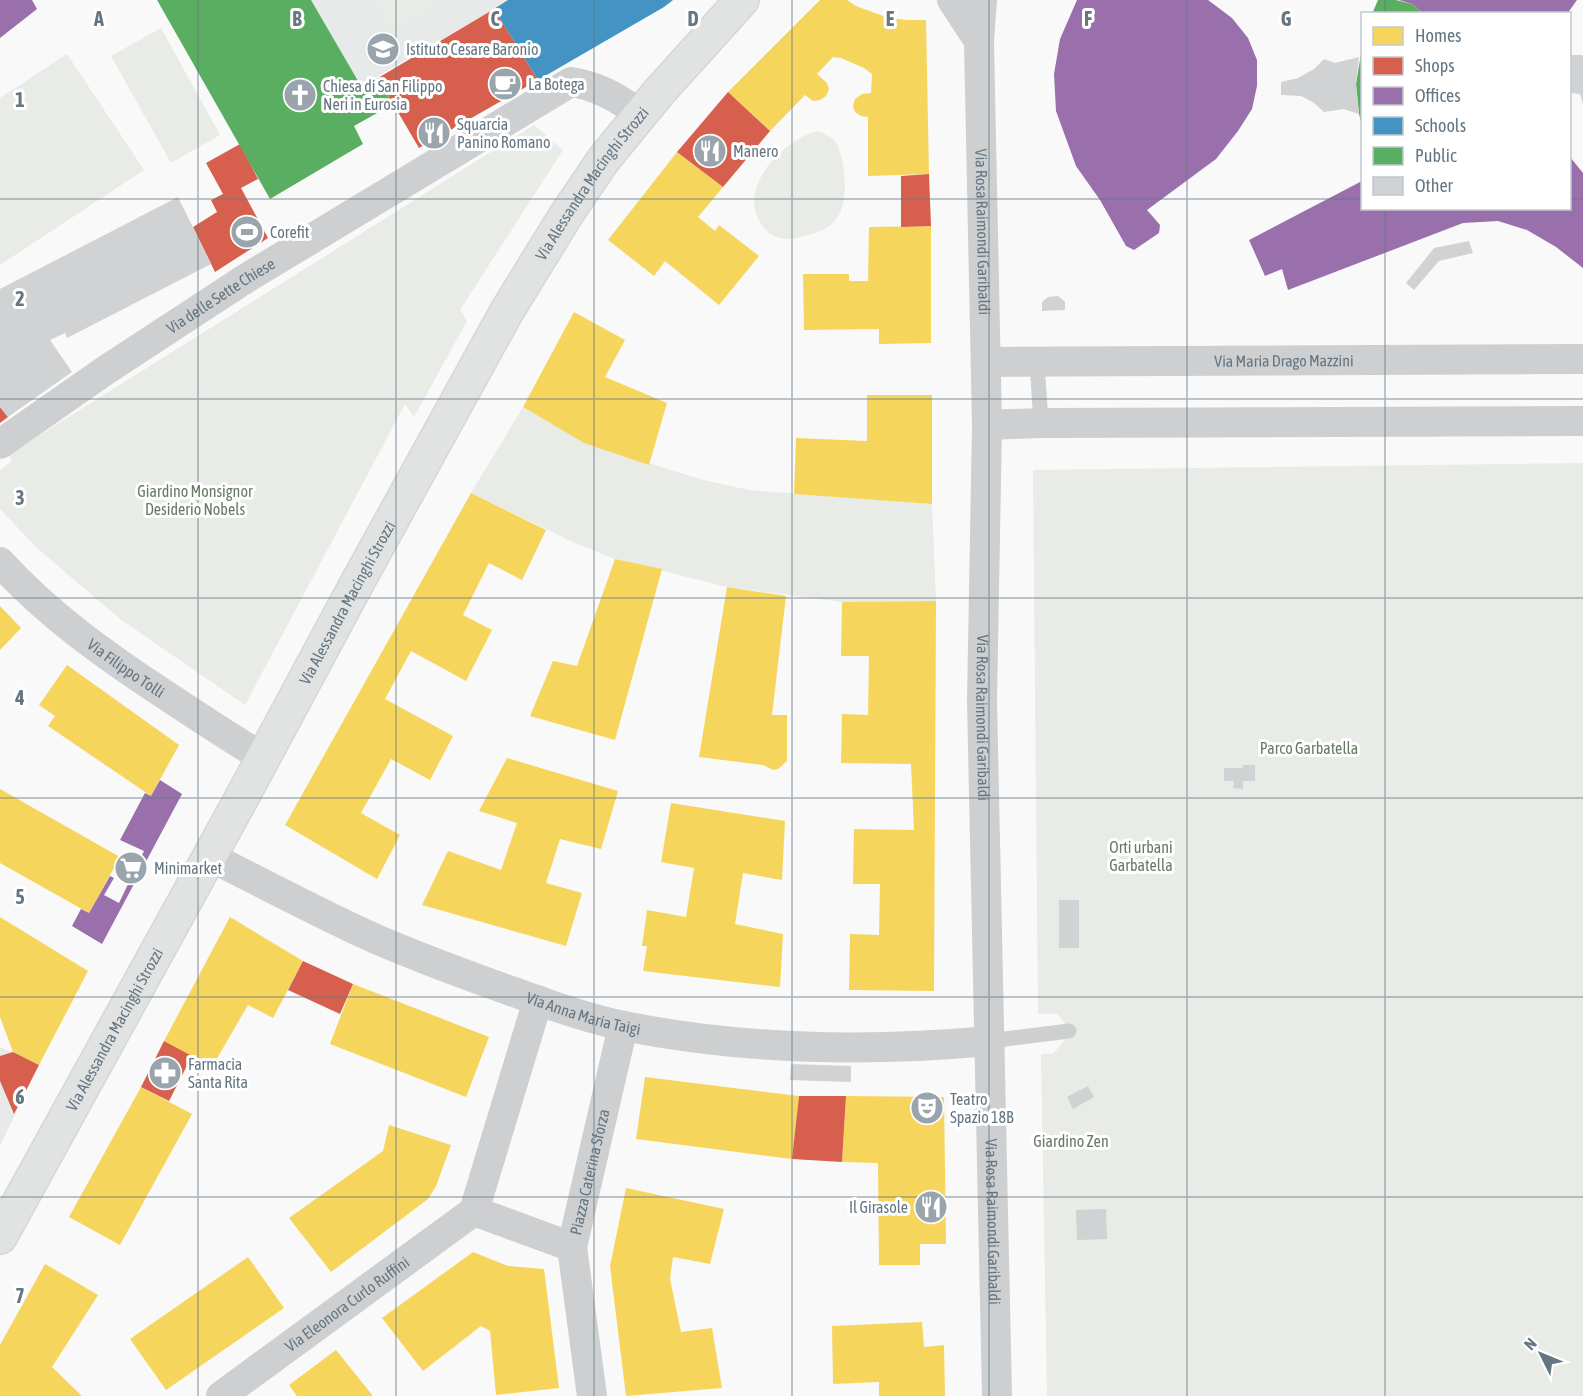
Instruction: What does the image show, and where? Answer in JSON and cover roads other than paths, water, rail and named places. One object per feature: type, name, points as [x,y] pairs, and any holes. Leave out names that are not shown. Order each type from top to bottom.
[{"type":"street","name":"Via Alessandra Macinghi Strozzi","points":[[0,1237],[507,311],[566,215],[604,159],[640,114],[742,0]]},
{"type":"street","points":[[952,0],[979,41]]},
{"type":"street","name":"Via Rosa Raimondi Garibaldi","points":[[982,0],[979,41],[987,425],[982,701],[997,1396]]},
{"type":"street","name":"Via delle Sette Chiese","points":[[0,444],[106,370],[236,285],[571,82],[588,85],[614,96],[640,114]]},
{"type":"street","name":"Via Maria Drago Mazzini","points":[[986,362],[1583,358]]},
{"type":"street","points":[[987,425],[1583,421]]},
{"type":"street","name":"Via Filippo Tolli","points":[[0,562],[56,615],[109,656],[218,730],[264,758]]},
{"type":"street","name":"Via Anna Maria Taigi","points":[[210,856],[376,939],[452,970],[623,1026],[778,1045],[818,1047],[946,1045],[989,1041]]},
{"type":"street","points":[[474,1211],[538,1000]]},
{"type":"street","name":"Piazza Caterina Sforza","points":[[474,1211],[572,1247],[623,1026]]},
{"type":"street","name":"Via Eleonora Curlo Ruffini","points":[[221,1396],[474,1211]]},
{"type":"street","points":[[572,1247],[592,1396]]},
{"type":"lane","points":[[1037,362],[1041,423]]},
{"type":"lane","points":[[989,1041],[1069,1031]]},
{"type":"place","name":"Istituto Cesare Baronio","points":[[383,49]]},
{"type":"place","name":"La Botega","points":[[505,84]]},
{"type":"place","name":"Chiesa di San Filippo Neri in Eurosia","points":[[300,95]]},
{"type":"place","name":"Squarcia Panino Romano","points":[[434,133]]},
{"type":"place","name":"Manero","points":[[710,151]]},
{"type":"place","name":"Corefit","points":[[247,232]]},
{"type":"place","name":"Minimarket","points":[[131,868]]},
{"type":"place","name":"Farmacia Santa Rita","points":[[165,1073]]},
{"type":"place","name":"Teatro Spazio 18B","points":[[927,1108]]},
{"type":"place","name":"Il Girasole","points":[[931,1207]]},
{"type":"park label","name":"Giardino Monsignor Desiderio Nobels","points":[[195,500]]},
{"type":"park label","name":"Parco Garbatella","points":[[1309,748]]},
{"type":"park label","name":"Orti urbani Garbatella","points":[[1141,856]]},
{"type":"park label","name":"Giardino Zen","points":[[1071,1141]]}]
